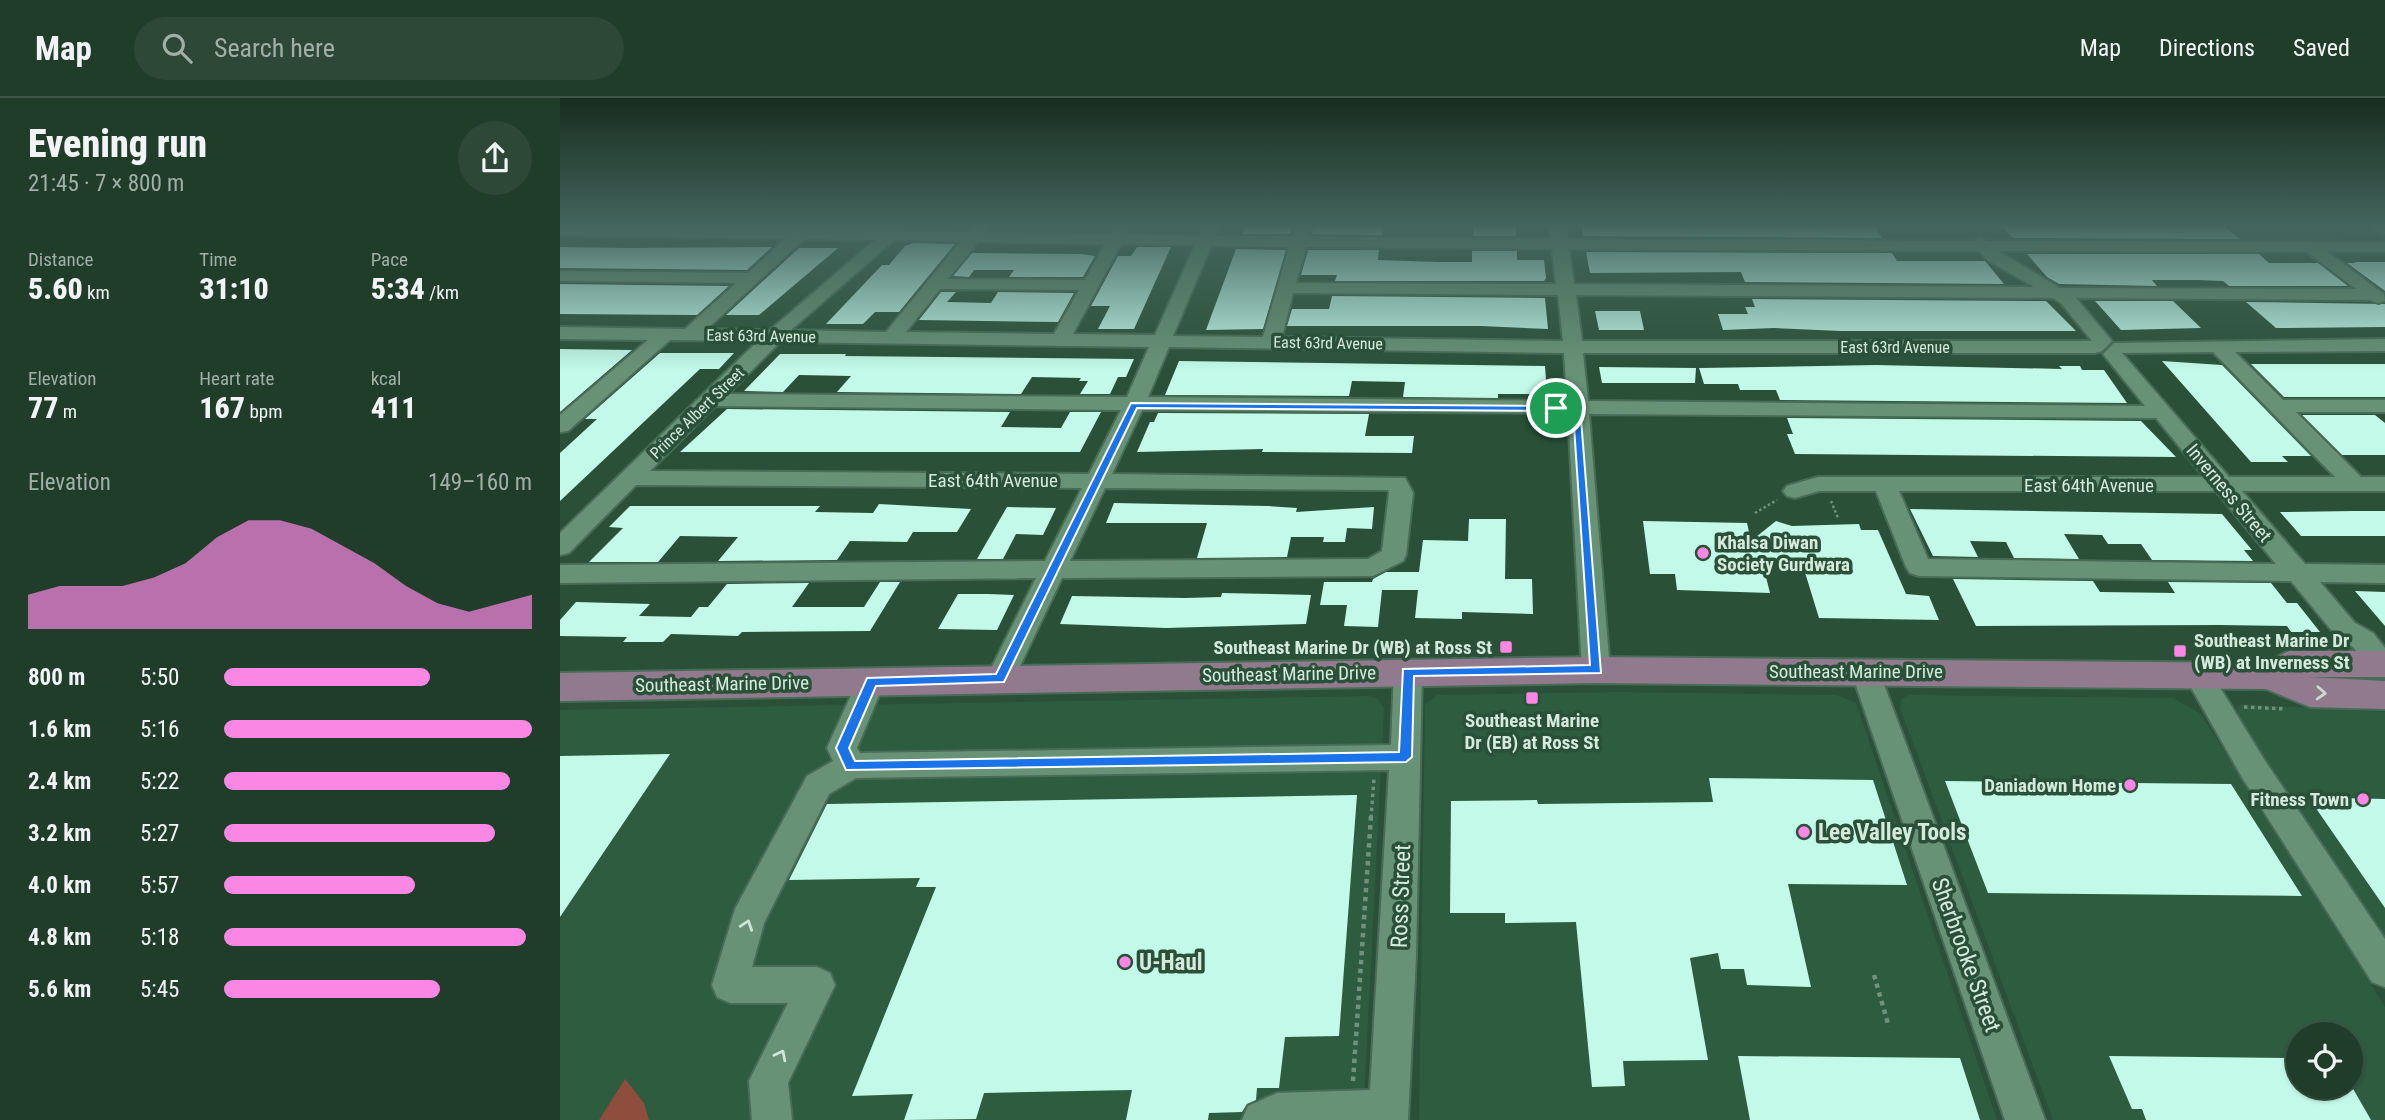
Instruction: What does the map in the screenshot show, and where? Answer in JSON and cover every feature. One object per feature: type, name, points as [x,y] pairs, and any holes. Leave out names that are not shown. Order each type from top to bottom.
[{"type":"main road","name":"Southeast Marine Drive","points":[[560,687],[1597,670],[2270,676],[2310,693],[2380,672]]},
{"type":"street","points":[[690,335],[756,275]]},
{"type":"street","name":"Prince Albert Street","points":[[560,548],[775,336],[845,275]]},
{"type":"street","points":[[892,337],[943,275]]},
{"type":"street","points":[[1060,340],[1097,275]]},
{"type":"street","points":[[1000,679],[1134,405],[1191,275]]},
{"type":"street","points":[[1271,342],[1290,275]]},
{"type":"street","points":[[1564,275],[1573,347],[1597,670]]},
{"type":"street","name":"Inverness Street","points":[[2026,275],[2058,293],[2108,347],[2346,630],[2345,638],[2380,672]]},
{"type":"street","points":[[2348,275],[2380,299]]},
{"type":"street","points":[[560,276],[752,278]]},
{"type":"street","points":[[935,284],[1091,285]]},
{"type":"street","points":[[1287,288],[2058,293],[2380,299]]},
{"type":"street","name":"East 63rd Avenue","points":[[560,333],[1573,347],[2385,345]]},
{"type":"street","points":[[560,426],[665,335]]},
{"type":"street","points":[[2218,346],[2355,484]]},
{"type":"street","points":[[709,400],[2162,412]]},
{"type":"street","points":[[2278,406],[2385,406]]},
{"type":"street","name":"East 64th Avenue","points":[[630,478],[1397,483]]},
{"type":"street","points":[[560,573],[1373,567],[1394,555],[1401,493],[1397,483]]},
{"type":"street","name":"East 64th Avenue","points":[[1795,491],[1818,484],[2385,484]]},
{"type":"street","points":[[1885,485],[1919,567],[2385,574]]},
{"type":"street","name":"Sherbrooke Street","points":[[1866,671],[2025,1120]]},
{"type":"street","name":"Ross Street","points":[[1376,1113],[1390,757],[1408,672]]},
{"type":"street","points":[[2198,675],[2253,770],[2385,970]]},
{"type":"street","points":[[851,766],[842,748],[872,681]]},
{"type":"street","points":[[772,1120],[768,1081],[817,985],[730,985],[747,920],[818,785],[851,766],[1390,757]]},
{"type":"street","points":[[1269,1116],[1376,1113]]},
{"type":"path","points":[[1755,513],[1761,507],[1795,491]]},
{"type":"path","points":[[1829,494],[1838,518]]},
{"type":"path","points":[[2237,706],[2299,710]]},
{"type":"path","points":[[1376,1113],[1390,757]]},
{"type":"path","points":[[1874,975],[1889,1027]]},
{"type":"shaded area","points":[[1620,692],[1836,695],[1856,703],[1997,1120],[1419,1120],[1425,704],[1438,695]]},
{"type":"shaded area","points":[[1910,695],[2173,698],[2201,714],[2385,1007],[2385,1120],[2053,1120],[1900,708],[1902,698]]},
{"type":"shaded area","points":[[1367,696],[1378,699],[1384,708],[1363,1120],[560,1120],[560,710]]},
{"type":"shaded area","points":[[2243,704],[2385,712],[2385,946],[2257,750],[2239,715],[2237,707]]},
{"type":"shaded area","points":[[625,1079],[644,1103],[649,1120],[599,1120]]},
{"type":"building","points":[[770,275],[807,275],[759,315],[726,315]]},
{"type":"building","points":[[873,275],[930,275],[899,312],[875,312],[863,324],[826,324]]},
{"type":"building","points":[[1011,275],[1084,275],[1083,277],[1009,277]]},
{"type":"building","points":[[1108,275],[1159,275],[1134,329],[1098,329],[1110,306],[1091,306]]},
{"type":"building","points":[[1226,275],[1279,275],[1263,329],[1206,330]]},
{"type":"building","points":[[1301,275],[1546,275],[1546,278],[1544,281],[1335,281],[1337,275]]},
{"type":"building","points":[[1742,275],[1996,275],[2004,284],[1745,282]]},
{"type":"building","points":[[2045,275],[2333,275],[2348,286],[2229,286],[2223,281],[2197,280],[2152,280],[2157,286],[2059,284]]},
{"type":"building","points":[[2363,275],[2385,275],[2385,291]]},
{"type":"building","points":[[560,284],[729,286],[697,315],[560,314]]},
{"type":"building","points":[[941,292],[956,292],[947,302],[991,303],[998,292],[1074,293],[1058,322],[919,320]]},
{"type":"building","points":[[1332,296],[1545,298],[1548,329],[1481,326],[1287,326],[1292,309],[1329,309]]},
{"type":"building","points":[[1752,299],[2046,301],[2076,331],[1841,331],[1774,328],[1723,330],[1718,314],[1748,314],[1745,307],[1755,307]]},
{"type":"building","points":[[2095,301],[2173,301],[2201,328],[2121,330]]},
{"type":"building","points":[[2246,302],[2385,304],[2385,327],[2276,328]]},
{"type":"building","points":[[1595,311],[1640,311],[1644,330],[1599,330]]},
{"type":"building","points":[[560,349],[632,350],[560,412]]},
{"type":"building","points":[[660,353],[734,353],[719,369],[700,369],[560,501],[560,453],[597,419],[585,419]]},
{"type":"building","points":[[780,354],[1134,359],[1126,377],[1118,377],[1110,394],[1080,394],[1088,381],[1079,381],[1081,378],[1032,377],[1021,394],[837,392],[851,376],[799,375],[783,392],[744,391]]},
{"type":"building","points":[[1179,361],[1545,366],[1547,394],[1498,394],[1498,398],[1403,397],[1405,382],[1352,381],[1349,396],[1165,395]]},
{"type":"building","points":[[2162,361],[2222,365],[2311,456],[2282,456],[2288,462],[2251,462]]},
{"type":"building","points":[[2251,364],[2385,364],[2385,397],[2284,397]]},
{"type":"building","points":[[1876,365],[2062,369],[2059,366],[2080,366],[2082,370],[2104,370],[2127,403],[1780,400],[1776,390],[1740,390],[1738,384],[1704,384],[1699,368]]},
{"type":"building","points":[[1599,367],[1696,368],[1695,383],[1602,383]]},
{"type":"building","points":[[727,409],[1010,412],[1001,427],[1061,428],[1070,412],[1101,412],[1080,452],[680,452]]},
{"type":"building","points":[[1158,413],[1369,414],[1365,436],[1414,436],[1412,453],[1262,452],[1263,449],[1137,452],[1150,422],[1154,422]]},
{"type":"building","points":[[2302,415],[2375,415],[2385,423],[2385,455],[2342,455]]},
{"type":"building","points":[[1787,418],[2141,421],[2176,457],[1795,454],[1787,434],[1793,434]]},
{"type":"building","points":[[1114,503],[1268,506],[1297,508],[1296,512],[1374,507],[1372,529],[1347,528],[1345,542],[1323,542],[1324,537],[1291,537],[1287,557],[1197,558],[1207,523],[1106,523]]},
{"type":"building","points":[[879,504],[971,509],[957,532],[913,532],[907,542],[850,541],[837,560],[718,561],[738,537],[680,536],[658,562],[589,562],[623,528],[609,527],[630,506],[820,506],[815,512],[873,513]]},
{"type":"building","points":[[1007,507],[1056,508],[1043,535],[1016,534],[1003,559],[977,559]]},
{"type":"building","points":[[1910,509],[2222,514],[2252,550],[2244,550],[2253,561],[2152,560],[2141,544],[2108,544],[2102,535],[2064,534],[2079,559],[2014,558],[2006,542],[1970,541],[1978,557],[1933,556]]},
{"type":"building","points":[[2385,511],[2385,536],[2301,536],[2280,512]]},
{"type":"building","points":[[1469,519],[1506,519],[1505,579],[1532,579],[1533,614],[1462,612],[1462,619],[1415,618],[1418,590],[1382,590],[1378,627],[1344,626],[1347,605],[1320,605],[1324,582],[1372,582],[1386,572],[1419,572],[1423,540],[1468,541]]},
{"type":"building","points":[[1643,521],[1747,523],[1751,541],[1776,521],[1792,526],[1859,524],[1861,530],[1878,530],[1906,594],[1929,596],[1939,620],[1819,618],[1803,566],[1763,565],[1770,593],[1677,590],[1675,574],[1650,574]]},
{"type":"building","points":[[1953,579],[2093,581],[2100,592],[2175,593],[2168,582],[2271,583],[2287,603],[2297,603],[2320,632],[2291,632],[2287,626],[1976,626]]},
{"type":"building","points":[[880,582],[900,582],[870,631],[742,632],[738,636],[671,634],[663,642],[623,642],[627,637],[560,636],[560,620],[576,602],[650,604],[639,616],[691,617],[699,607],[708,607],[727,584],[809,583],[792,607],[864,607]]},
{"type":"building","points":[[2355,591],[2385,592],[2385,626]]},
{"type":"building","points":[[1222,593],[1311,595],[1306,624],[1166,628],[1060,624],[1072,596],[1185,598],[1221,597]]},
{"type":"building","points":[[958,594],[1014,595],[997,630],[938,629]]},
{"type":"building","points":[[670,754],[560,917],[560,756]]},
{"type":"building","points":[[1709,778],[1873,780],[1907,885],[1788,884],[1811,987],[1747,985],[1744,969],[1721,969],[1718,953],[1690,958],[1708,1060],[1623,1061],[1625,1086],[1592,1087],[1576,922],[1505,923],[1505,913],[1450,913],[1451,801],[1537,800],[1538,804],[1713,802]]},
{"type":"building","points":[[1945,781],[2231,784],[2302,896],[1988,893]]},
{"type":"building","name":"U-Haul","points":[[1357,795],[1339,1036],[1285,1037],[1279,1088],[1257,1088],[1256,1100],[1247,1104],[1242,1112],[1209,1113],[1208,1120],[1126,1120],[1132,1090],[984,1093],[976,1119],[904,1120],[913,1094],[852,1096],[936,887],[916,887],[920,878],[789,880],[827,804]]},
{"type":"building","points":[[2338,798],[2385,799],[2385,908],[2313,804],[2343,805]]},
{"type":"building","points":[[1738,1056],[1960,1058],[1980,1120],[1750,1120]]},
{"type":"building","points":[[2109,1056],[2286,1058],[2286,1099],[2359,1099],[2371,1120],[2146,1120],[2142,1109],[2132,1109]]},
{"type":"place","name":"Khalsa Diwan Society Gurdwara","points":[[1703,553]]},
{"type":"place","name":"Southeast Marine Dr (WB) at Ross St","points":[[1506,647]]},
{"type":"place","name":"Southeast Marine Dr (WB) at Inverness St","points":[[2180,651]]},
{"type":"place","name":"Southeast Marine Dr (EB) at Ross St","points":[[1532,698]]},
{"type":"place","name":"Daniadown Home","points":[[2130,785]]},
{"type":"place","name":"Fitness Town","points":[[2363,799]]},
{"type":"place","name":"Lee Valley Tools","points":[[1804,832]]},
{"type":"place","name":"U-Haul","points":[[1125,962]]},
{"type":"route","points":[[1134,405],[1556,408],[1577,408],[1597,670],[1408,672],[1406,757],[851,766],[842,748],[852,720],[872,681],[1000,679],[1134,405]]}]
